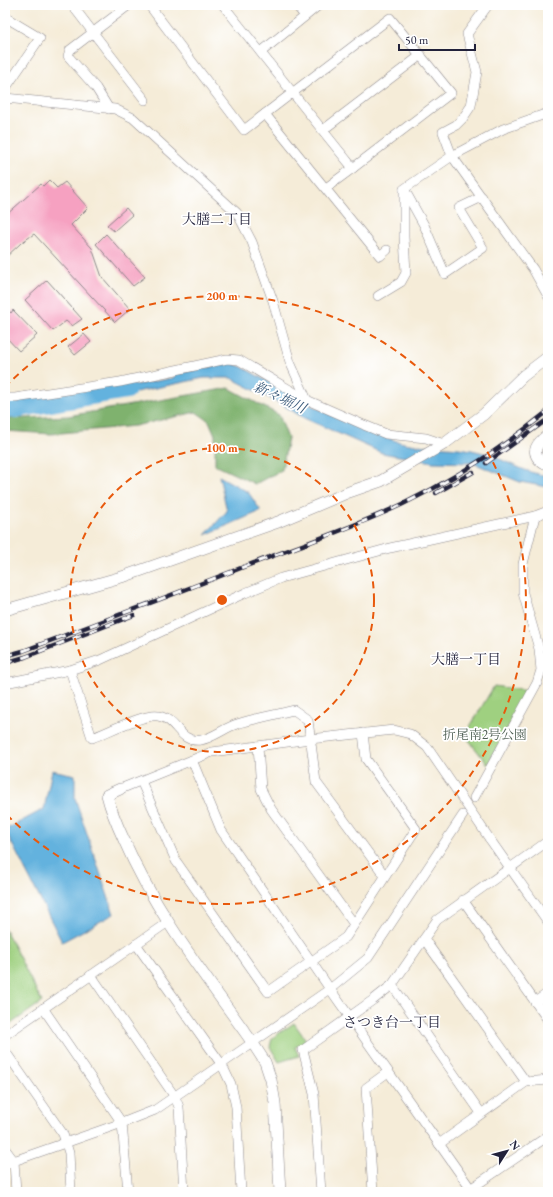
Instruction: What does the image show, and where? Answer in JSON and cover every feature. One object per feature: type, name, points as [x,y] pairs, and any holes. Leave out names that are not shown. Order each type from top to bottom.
[{"type":"street","points":[[72,5],[145,100]]},
{"type":"street","points":[[109,109],[96,88],[68,56],[70,50],[130,5]]},
{"type":"street","points":[[149,5],[244,130],[390,18],[451,93],[326,188]]},
{"type":"street","points":[[223,5],[353,168]]},
{"type":"street","points":[[296,5],[305,16]]},
{"type":"street","points":[[261,52],[319,5]]},
{"type":"street","points":[[488,5],[467,34],[477,72],[470,106],[463,118],[456,125],[443,132],[452,156],[533,269],[548,296]]},
{"type":"street","points":[[5,17],[40,38],[5,90]]},
{"type":"street","points":[[323,130],[421,56]]},
{"type":"street","points":[[5,98],[115,109],[133,118],[237,213],[252,242],[273,301],[290,362],[307,400]]},
{"type":"street","points":[[404,189],[452,156],[503,129],[548,112]]},
{"type":"street","points":[[265,114],[380,256],[388,250]]},
{"type":"street","points":[[404,189],[424,226],[445,274],[483,248],[459,208],[482,197]]},
{"type":"street","points":[[378,296],[401,282],[406,272],[404,189]]},
{"type":"street","points":[[5,610],[125,576],[263,527],[349,492],[381,481],[409,466],[444,444],[484,414],[523,376],[548,356]]},
{"type":"street","points":[[5,398],[16,398],[120,382],[227,360],[239,360],[307,400],[364,426],[386,434],[426,438],[444,444]]},
{"type":"street","points":[[545,464],[538,460],[536,448],[539,442],[548,435]]},
{"type":"street","points":[[5,683],[70,670],[100,660],[238,596],[281,578],[390,548],[548,512]]},
{"type":"street","points":[[474,798],[537,683],[540,670],[544,651],[523,593],[523,564],[535,516]]},
{"type":"street","points":[[70,670],[92,738],[148,716],[159,716],[170,720],[181,735],[190,739],[202,740],[237,724],[294,710],[308,720],[316,782],[385,876]]},
{"type":"street","points":[[280,1192],[275,1103],[271,1080],[265,1062],[168,922],[147,888],[132,859],[110,808],[107,795],[212,752],[394,730],[410,734],[426,747],[548,922]]},
{"type":"street","points":[[140,781],[176,861],[268,992],[346,937],[416,829],[366,759],[363,733]]},
{"type":"street","points":[[258,746],[261,789],[271,809],[354,924]]},
{"type":"street","points":[[192,760],[221,830],[470,1191],[548,1136]]},
{"type":"street","points":[[9,1162],[155,1110],[330,989],[368,958],[463,815]]},
{"type":"street","points":[[321,1192],[314,1094],[303,1050],[373,1000],[392,984],[437,920],[463,900],[548,841]]},
{"type":"street","points":[[463,900],[548,1020]]},
{"type":"street","points":[[5,1034],[168,922]]},
{"type":"street","points":[[424,939],[526,1082]]},
{"type":"street","points":[[136,944],[222,1065],[231,1084],[236,1107],[242,1192]]},
{"type":"street","points":[[91,976],[175,1097],[179,1107],[184,1192]]},
{"type":"street","points":[[392,984],[481,1113]]},
{"type":"street","points":[[535,1002],[548,993]]},
{"type":"street","points":[[43,1008],[122,1123],[128,1192]]},
{"type":"street","points":[[5,1051],[63,1134],[68,1153],[71,1192]]},
{"type":"street","points":[[374,1192],[366,1088],[388,1072]]},
{"type":"street","points":[[439,1144],[526,1082],[548,1080]]},
{"type":"street","points":[[5,1149],[16,1192]]},
{"type":"green space","points":[[229,388],[279,415],[288,438],[282,470],[255,484],[215,465],[215,435],[209,421],[196,412],[135,426],[51,434],[5,431],[5,419],[68,416]]},
{"type":"green space","name":"折尾南2号公園","points":[[494,686],[528,691],[488,765],[465,735]]},
{"type":"green space","points":[[5,929],[42,1002],[5,1028]]},
{"type":"green space","points":[[294,1023],[306,1040],[295,1047],[299,1056],[279,1062],[270,1047],[272,1038]]},
{"type":"water","points":[[231,363],[242,367],[323,411],[356,426],[404,443],[423,446],[461,448],[480,452],[530,472],[548,476],[548,487],[520,482],[473,463],[433,462],[382,453],[304,418],[281,404],[231,378],[204,378],[102,399],[102,391],[173,378],[175,374]]},
{"type":"water","points":[[219,476],[248,492],[261,511],[205,535],[227,511]]},
{"type":"water","points":[[52,770],[75,775],[75,798],[114,914],[62,942],[5,830],[44,809]]},
{"type":"building","points":[[49,180],[57,188],[65,182],[88,208],[71,225],[92,248],[102,277],[130,309],[115,322],[34,234],[21,243],[5,258],[5,216],[41,184],[43,186]]},
{"type":"building","points":[[126,208],[132,215],[114,231],[107,225]]},
{"type":"building","points":[[106,234],[145,277],[133,286],[96,244]]},
{"type":"building","points":[[47,280],[82,319],[72,326],[66,321],[53,331],[25,300]]},
{"type":"building","points":[[5,307],[11,313],[13,310],[37,335],[19,351],[5,336]]},
{"type":"building","points":[[84,334],[91,342],[75,355],[68,347]]},
{"type":"waterway","name":"新々堀川","points":[[5,409],[16,409],[127,390]]},
{"type":"railway","points":[[5,656],[23,651],[384,513],[441,484],[478,462],[548,411]]},
{"type":"railway","points":[[486,463],[548,419]]},
{"type":"railway","points":[[436,493],[473,472]]},
{"type":"railway","points":[[5,663],[25,657],[134,615]]},
{"type":"district","name":"大膳二丁目","points":[[217,219]]},
{"type":"district","name":"大膳一丁目","points":[[466,659]]},
{"type":"district","name":"さつき台一丁目","points":[[392,1022]]}]
